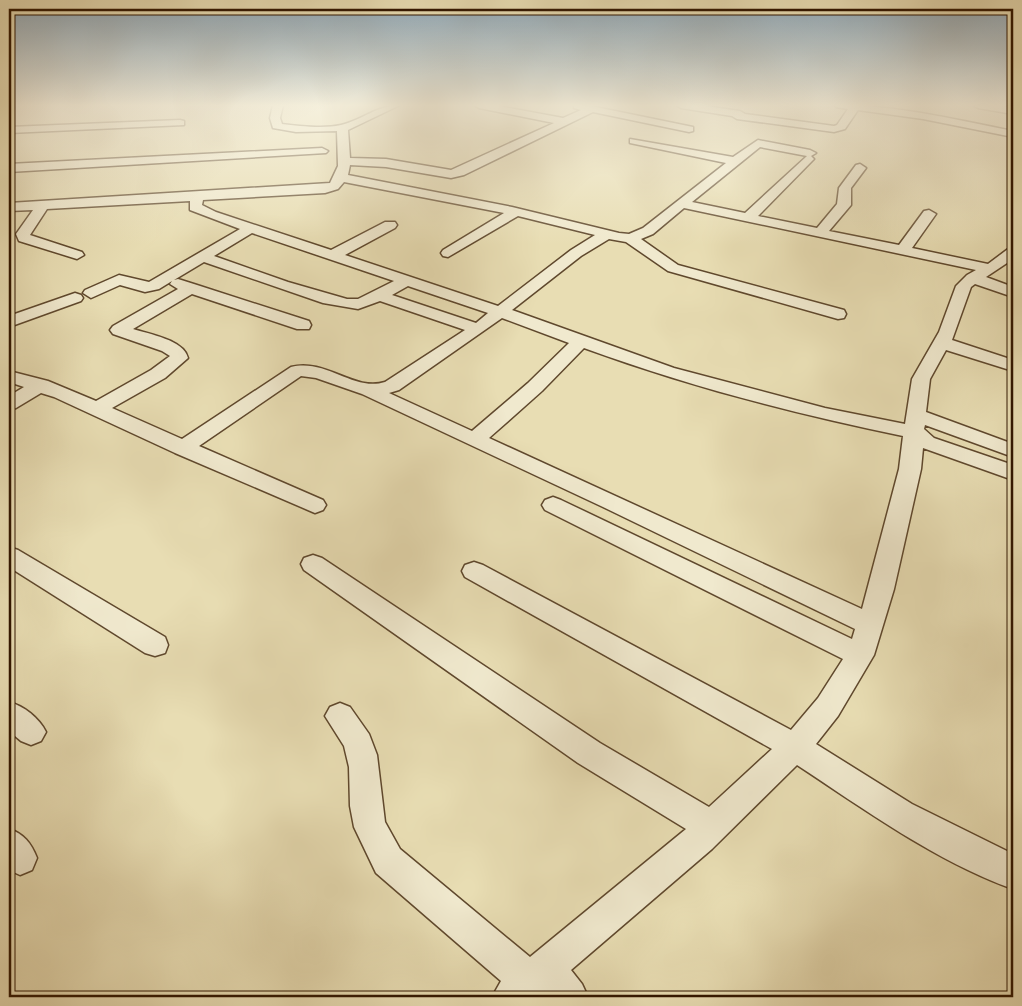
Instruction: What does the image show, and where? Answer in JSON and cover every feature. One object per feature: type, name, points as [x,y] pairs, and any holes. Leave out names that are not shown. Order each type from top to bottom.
[{"type":"street","points":[[9,168],[305,152]]},
{"type":"street","points":[[9,207],[325,189],[336,184],[340,177],[344,161],[343,152]]},
{"type":"street","points":[[427,195],[460,172],[503,152]]},
{"type":"street","points":[[687,152],[736,161]]},
{"type":"street","points":[[630,238],[648,230],[747,152]]},
{"type":"street","points":[[748,218],[809,156],[793,152]]},
{"type":"street","points":[[344,161],[386,163],[440,174],[460,172]]},
{"type":"street","points":[[819,234],[844,205],[845,188],[860,168]]},
{"type":"street","points":[[340,177],[516,212],[606,235],[630,238],[673,268],[838,314]]},
{"type":"street","points":[[197,195],[195,207],[200,211],[501,312],[580,342],[701,383],[823,414],[915,423],[1013,451]]},
{"type":"street","points":[[682,204],[902,251],[981,273],[1013,292]]},
{"type":"street","points":[[43,205],[26,228],[23,234],[24,238],[77,255]]},
{"type":"street","points":[[448,253],[516,212]]},
{"type":"street","points":[[902,251],[929,214]]},
{"type":"street","points":[[332,256],[390,225]]},
{"type":"street","points":[[91,293],[119,280],[148,287],[250,229]]},
{"type":"street","points":[[369,391],[385,390],[392,386],[478,329],[576,253],[606,235]]},
{"type":"street","points":[[529,982],[712,826],[795,747],[828,708],[860,655],[870,625],[908,478],[921,379],[953,321],[960,294],[981,273],[1013,252]]},
{"type":"street","points":[[203,257],[283,285],[346,303],[356,304],[406,280]]},
{"type":"street","points":[[165,279],[303,325]]},
{"type":"street","points":[[97,409],[158,374],[179,358],[178,354],[168,347],[119,330],[191,288]]},
{"type":"street","points":[[378,295],[478,329]]},
{"type":"street","points":[[9,322],[75,298]]},
{"type":"street","points":[[475,439],[535,386],[580,342]]},
{"type":"street","points":[[942,342],[1013,366]]},
{"type":"street","points":[[182,448],[297,371],[313,370],[369,391],[475,439],[870,625]]},
{"type":"street","points":[[9,376],[41,385],[315,505]]},
{"type":"street","points":[[9,404],[41,385]]},
{"type":"street","points":[[915,423],[927,442],[1013,473]]},
{"type":"street","points":[[553,505],[860,655]]},
{"type":"street","points":[[12,562],[155,645]]},
{"type":"street","points":[[313,564],[588,753],[712,826]]},
{"type":"street","points":[[474,571],[636,658],[795,747],[901,816],[1013,872]]},
{"type":"street","points":[[9,714],[31,732]]},
{"type":"street","points":[[340,716],[360,742],[364,757],[369,824],[378,846],[388,861],[529,982],[569,997]]}]
